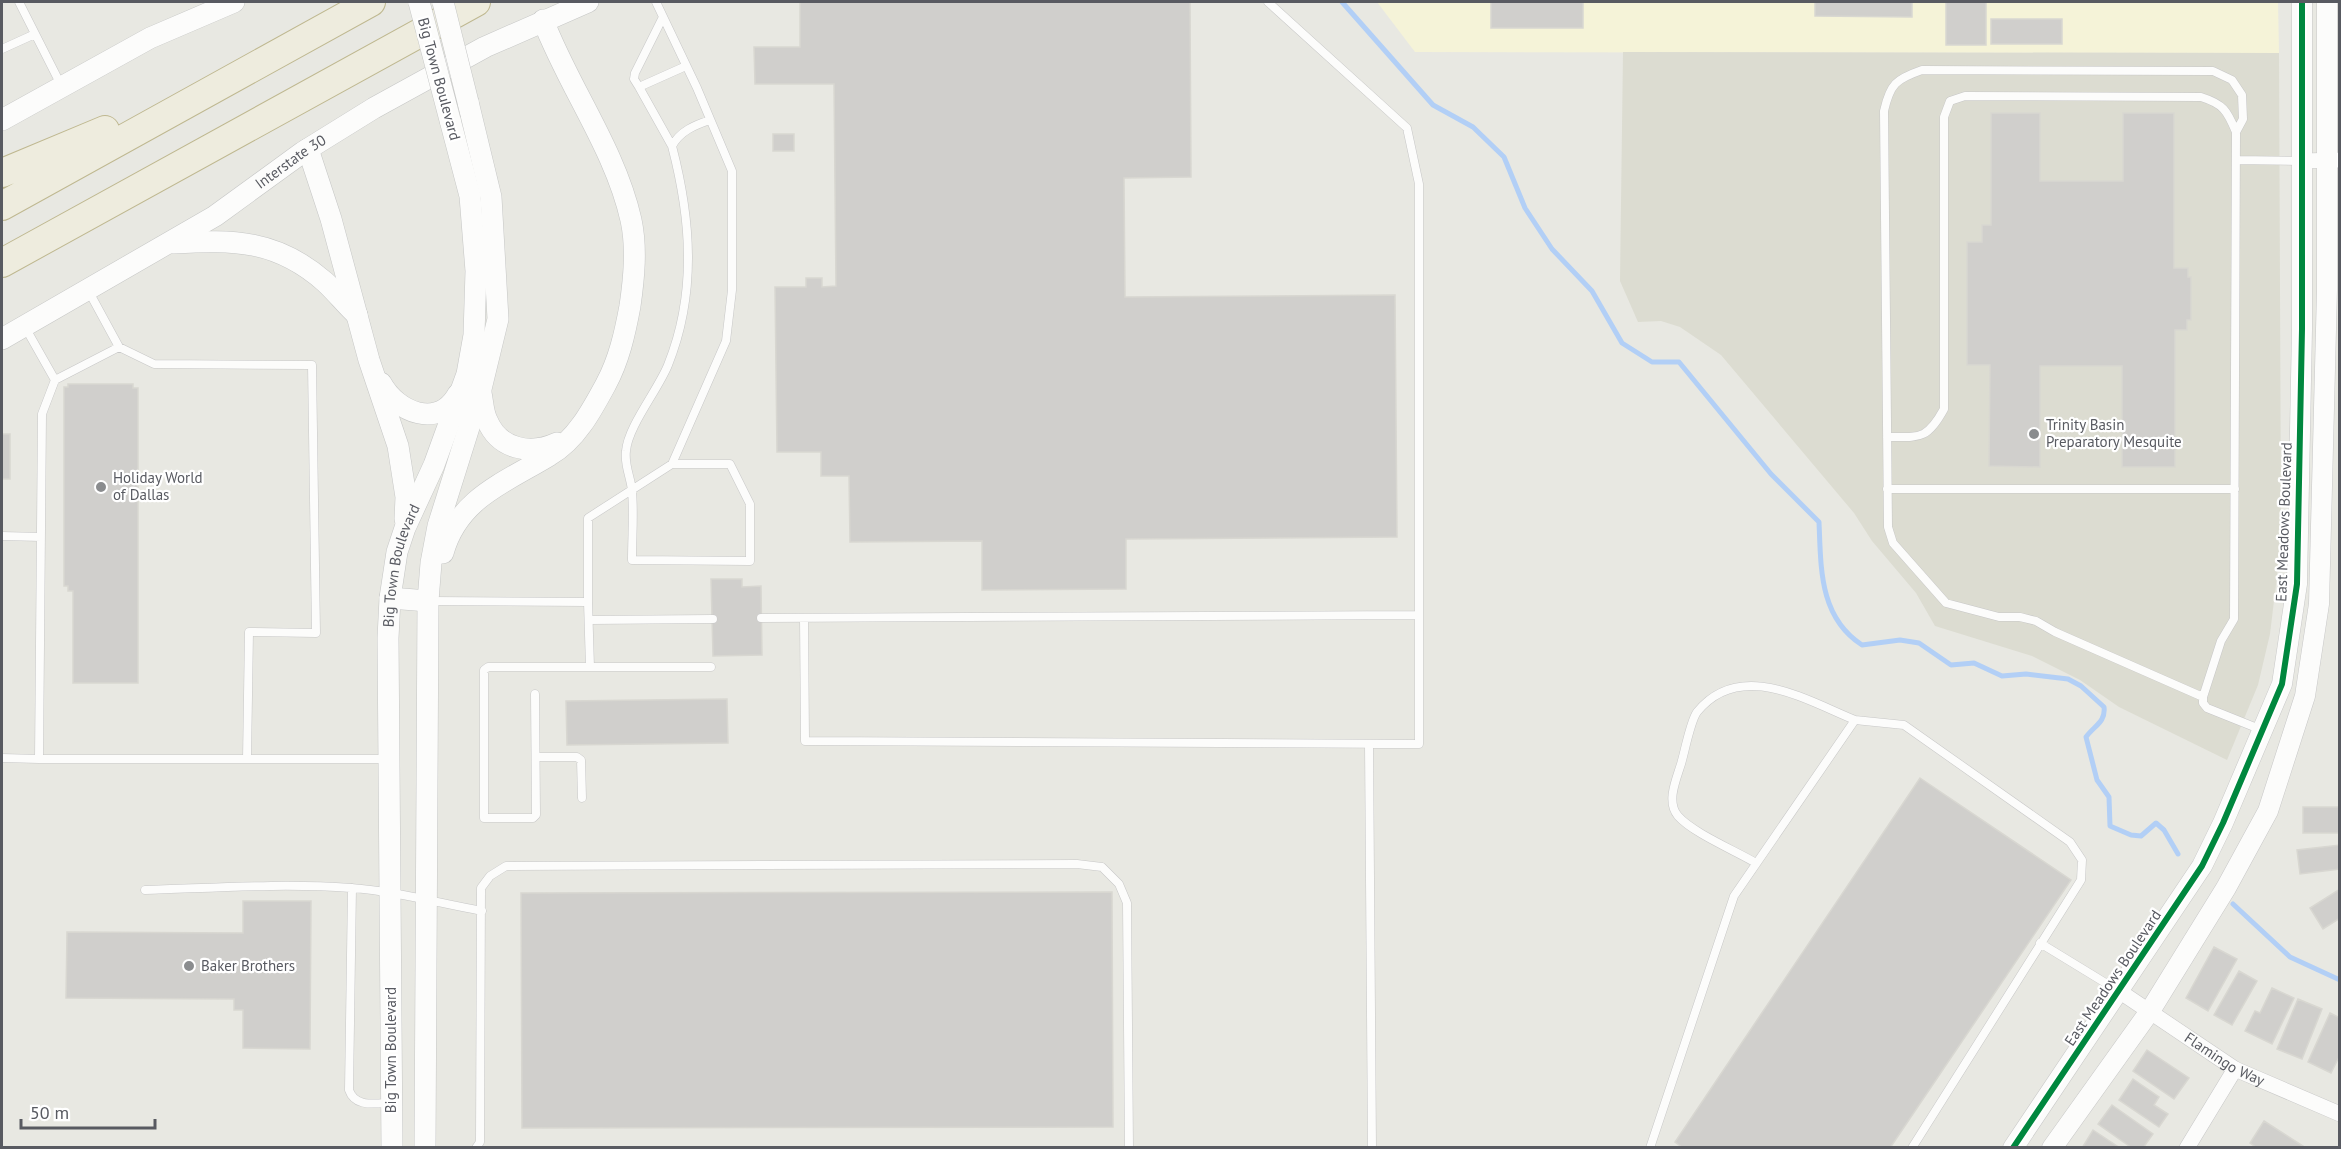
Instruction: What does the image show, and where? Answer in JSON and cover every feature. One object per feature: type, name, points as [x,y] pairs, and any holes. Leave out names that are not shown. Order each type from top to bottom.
[{"type":"highway","points":[[2,206],[371,2]]},
{"type":"highway","points":[[2,263],[476,2]]},
{"type":"highway","points":[[2,173],[223,82]]},
{"type":"main road","points":[[2,120],[150,38],[234,2]]},
{"type":"main road","name":"Big Town Boulevard","points":[[419,2],[470,196],[476,271],[474,381],[431,562],[425,1148]]},
{"type":"main road","name":"Big Town Boulevard","points":[[392,1148],[388,638],[390,598],[397,552],[405,528],[474,381],[498,319],[491,197],[443,2]]},
{"type":"main road","name":"Interstate 30","points":[[2,339],[170,244],[215,216],[308,149],[374,108],[485,47],[588,2]]},
{"type":"main road","points":[[390,598],[429,601],[453,525],[467,508],[502,481],[560,449],[572,436],[591,413],[612,373],[626,329],[633,288],[635,254],[631,221],[614,168],[579,95],[562,66],[543,20]]},
{"type":"main road","points":[[308,149],[331,219],[369,360],[398,446],[406,497],[405,528]]},
{"type":"main road","points":[[170,244],[219,241],[259,245],[284,254],[325,282],[358,316]]},
{"type":"main road","points":[[369,360],[383,388],[393,401],[405,409],[431,414],[442,410],[474,381],[492,431],[510,446],[525,450],[546,448],[572,436]]},
{"type":"street","name":"East Meadows Boulevard","points":[[2013,1148],[2202,866],[2223,824],[2282,684],[2297,584],[2302,328],[2302,2]]},
{"type":"street","points":[[2052,1148],[2150,1011],[2226,888],[2268,811],[2305,696],[2319,604],[2327,290],[2333,160],[2327,2]]},
{"type":"street","points":[[2302,161],[2333,160]]},
{"type":"street","points":[[2264,730],[2292,740]]},
{"type":"street","name":"Flamingo Way","points":[[2119,991],[2235,1069],[2340,1114]]},
{"type":"street","points":[[2187,1148],[2235,1069]]},
{"type":"lane","points":[[19,2],[61,86]]},
{"type":"lane","points":[[656,2],[697,88],[732,171],[732,290],[726,341],[672,464]]},
{"type":"lane","points":[[804,618],[805,741],[1419,744],[1419,184],[1407,128],[1268,2]]},
{"type":"lane","points":[[590,667],[588,518],[632,490],[672,464],[730,464],[750,504],[750,561],[632,560],[632,490],[626,450],[637,422],[668,365],[680,332],[689,267],[687,230],[678,169],[672,146],[634,79],[663,17]]},
{"type":"lane","points":[[2,49],[35,34]]},
{"type":"lane","points":[[639,87],[686,66]]},
{"type":"lane","points":[[2203,697],[2055,632],[2036,621],[2020,617],[1999,617],[1946,603],[1893,543],[1888,527],[1887,489],[1884,111],[1888,92],[1900,78],[1922,70],[2212,71],[2232,80],[2242,94],[2243,119],[2236,132]]},
{"type":"lane","points":[[1887,436],[1916,437],[1934,428],[1944,409],[1944,117],[1950,101],[1965,96],[2200,97],[2217,102],[2228,113],[2236,132],[2234,619],[2222,641],[2203,703],[2207,708],[2264,730]]},
{"type":"lane","points":[[672,146],[676,138],[686,130],[710,120]]},
{"type":"lane","points":[[2236,160],[2302,161]]},
{"type":"lane","points":[[88,290],[119,347],[154,364],[312,365],[316,633],[249,632],[247,759]]},
{"type":"lane","points":[[24,326],[55,380]]},
{"type":"lane","points":[[39,759],[42,414],[55,380],[119,347]]},
{"type":"lane","points":[[1887,489],[2235,489]]},
{"type":"lane","points":[[2,536],[41,537]]},
{"type":"lane","points":[[429,601],[588,602]]},
{"type":"lane","points":[[761,618],[1418,615]]},
{"type":"lane","points":[[588,620],[713,619]]},
{"type":"lane","points":[[535,694],[536,815],[533,818],[484,818],[484,670],[488,667],[711,667]]},
{"type":"lane","points":[[1756,863],[1677,815],[1672,801],[1696,714],[1720,691],[1753,684],[1785,691],[1855,720],[1904,725],[2070,842],[2082,860],[2081,879],[1912,1148]]},
{"type":"lane","points":[[1650,1148],[1734,896],[1855,720]]},
{"type":"lane","points":[[1369,744],[1372,1148]]},
{"type":"lane","points":[[536,757],[577,757],[581,760],[582,798]]},
{"type":"lane","points":[[2,758],[389,759]]},
{"type":"lane","points":[[476,1148],[480,1142],[481,888],[490,876],[506,866],[1077,864],[1102,867],[1119,884],[1127,903],[1129,1148]]},
{"type":"lane","points":[[145,890],[303,886],[352,888],[482,911]]},
{"type":"lane","points":[[352,888],[349,1090],[351,1096],[358,1102],[391,1103]]},
{"type":"lane","points":[[2040,943],[2119,991]]},
{"type":"shaded area","points":[[1377,2],[2278,2],[2279,53],[1415,52]]},
{"type":"shaded area","name":"Trinity Basin Preparatory Mesquite","points":[[1623,52],[2279,53],[2281,523],[2270,634],[2258,685],[2227,760],[2119,707],[2080,680],[2032,656],[1935,626],[1916,593],[1872,541],[1854,513],[1721,355],[1680,327],[1661,321],[1638,322],[1620,281]]},
{"type":"building","points":[[800,2],[1190,2],[1191,177],[1124,178],[1125,297],[1395,295],[1397,537],[1126,539],[1126,589],[982,590],[982,541],[850,542],[849,476],[821,476],[821,452],[777,452],[775,287],[806,287],[806,278],[822,278],[822,287],[836,286],[834,84],[755,84],[754,47],[800,47]]},
{"type":"building","points":[[1491,2],[1583,2],[1583,28],[1491,28]]},
{"type":"building","points":[[1815,2],[1912,2],[1912,17],[1815,16]]},
{"type":"building","points":[[1946,2],[1986,2],[1986,45],[1946,45]]},
{"type":"building","points":[[1991,19],[2062,19],[2062,44],[1991,44]]},
{"type":"building","points":[[1991,113],[2040,113],[2040,181],[2123,181],[2123,113],[2174,113],[2174,268],[2188,268],[2188,277],[2191,277],[2191,320],[2187,320],[2187,330],[2175,330],[2175,467],[2122,467],[2122,366],[2040,366],[2040,467],[1989,466],[1990,365],[1967,365],[1967,242],[1982,242],[1982,225],[1991,225]]},
{"type":"building","points":[[773,134],[794,134],[794,151],[773,151]]},
{"type":"building","name":"Holiday World of Dallas","points":[[68,384],[133,384],[133,388],[138,388],[138,683],[73,683],[73,591],[68,591],[68,586],[64,586],[64,387],[68,387]]},
{"type":"building","points":[[2,434],[10,434],[10,479],[2,479]]},
{"type":"building","points":[[711,579],[742,579],[742,587],[761,586],[762,655],[713,656]]},
{"type":"building","points":[[727,699],[728,743],[567,745],[566,701]]},
{"type":"building","points":[[1920,778],[2071,880],[1890,1148],[1683,1148],[1675,1142]]},
{"type":"building","points":[[2303,807],[2340,807],[2340,833],[2303,833]]},
{"type":"building","points":[[2340,845],[2340,869],[2300,874],[2297,850]]},
{"type":"building","points":[[2340,889],[2340,918],[2323,929],[2310,908]]},
{"type":"building","points":[[1112,892],[1113,1127],[522,1128],[521,893]]},
{"type":"building","name":"Baker Brothers","points":[[243,901],[311,901],[310,1049],[243,1048],[243,1010],[234,1010],[234,999],[66,998],[67,932],[243,933]]},
{"type":"building","points":[[2214,947],[2237,959],[2208,1011],[2186,998]]},
{"type":"building","points":[[2239,971],[2257,981],[2232,1025],[2214,1015]]},
{"type":"building","points":[[2272,988],[2294,998],[2272,1044],[2245,1031],[2255,1011],[2260,1013]]},
{"type":"building","points":[[2298,999],[2322,1009],[2302,1059],[2277,1049]]},
{"type":"building","points":[[2330,1013],[2340,1018],[2340,1055],[2331,1073],[2308,1062]]},
{"type":"building","points":[[2147,1050],[2189,1078],[2174,1099],[2133,1071]]},
{"type":"building","points":[[2133,1079],[2159,1097],[2154,1105],[2168,1114],[2159,1127],[2119,1100]]},
{"type":"building","points":[[2112,1105],[2153,1134],[2143,1148],[2132,1148],[2098,1124]]},
{"type":"building","points":[[2264,1121],[2303,1146],[2302,1148],[2257,1148],[2250,1143]]},
{"type":"building","points":[[2093,1130],[2120,1148],[2082,1148]]},
{"type":"waterway","points":[[1342,2],[1433,105],[1473,127],[1504,157],[1525,208],[1552,249],[1592,291],[1622,343],[1652,362],[1679,362],[1771,474],[1819,522],[1825,590],[1837,620],[1848,634],[1862,645],[1900,640],[1919,643],[1951,665],[1974,663],[2002,676],[2026,674],[2068,679],[2081,686],[2104,707],[2101,720],[2086,737],[2097,780],[2109,797],[2110,826],[2131,835],[2141,836],[2156,823],[2164,830],[2178,854]]},
{"type":"waterway","points":[[2233,904],[2290,957],[2340,980]]},
{"type":"cycle path","points":[[2013,1148],[2202,866],[2223,823],[2282,684],[2297,584],[2302,329],[2302,2]]},
{"type":"place","name":"Trinity Basin Preparatory Mesquite","points":[[2034,434]]},
{"type":"place","name":"Holiday World of Dallas","points":[[101,487]]},
{"type":"place","name":"Baker Brothers","points":[[189,966]]}]
